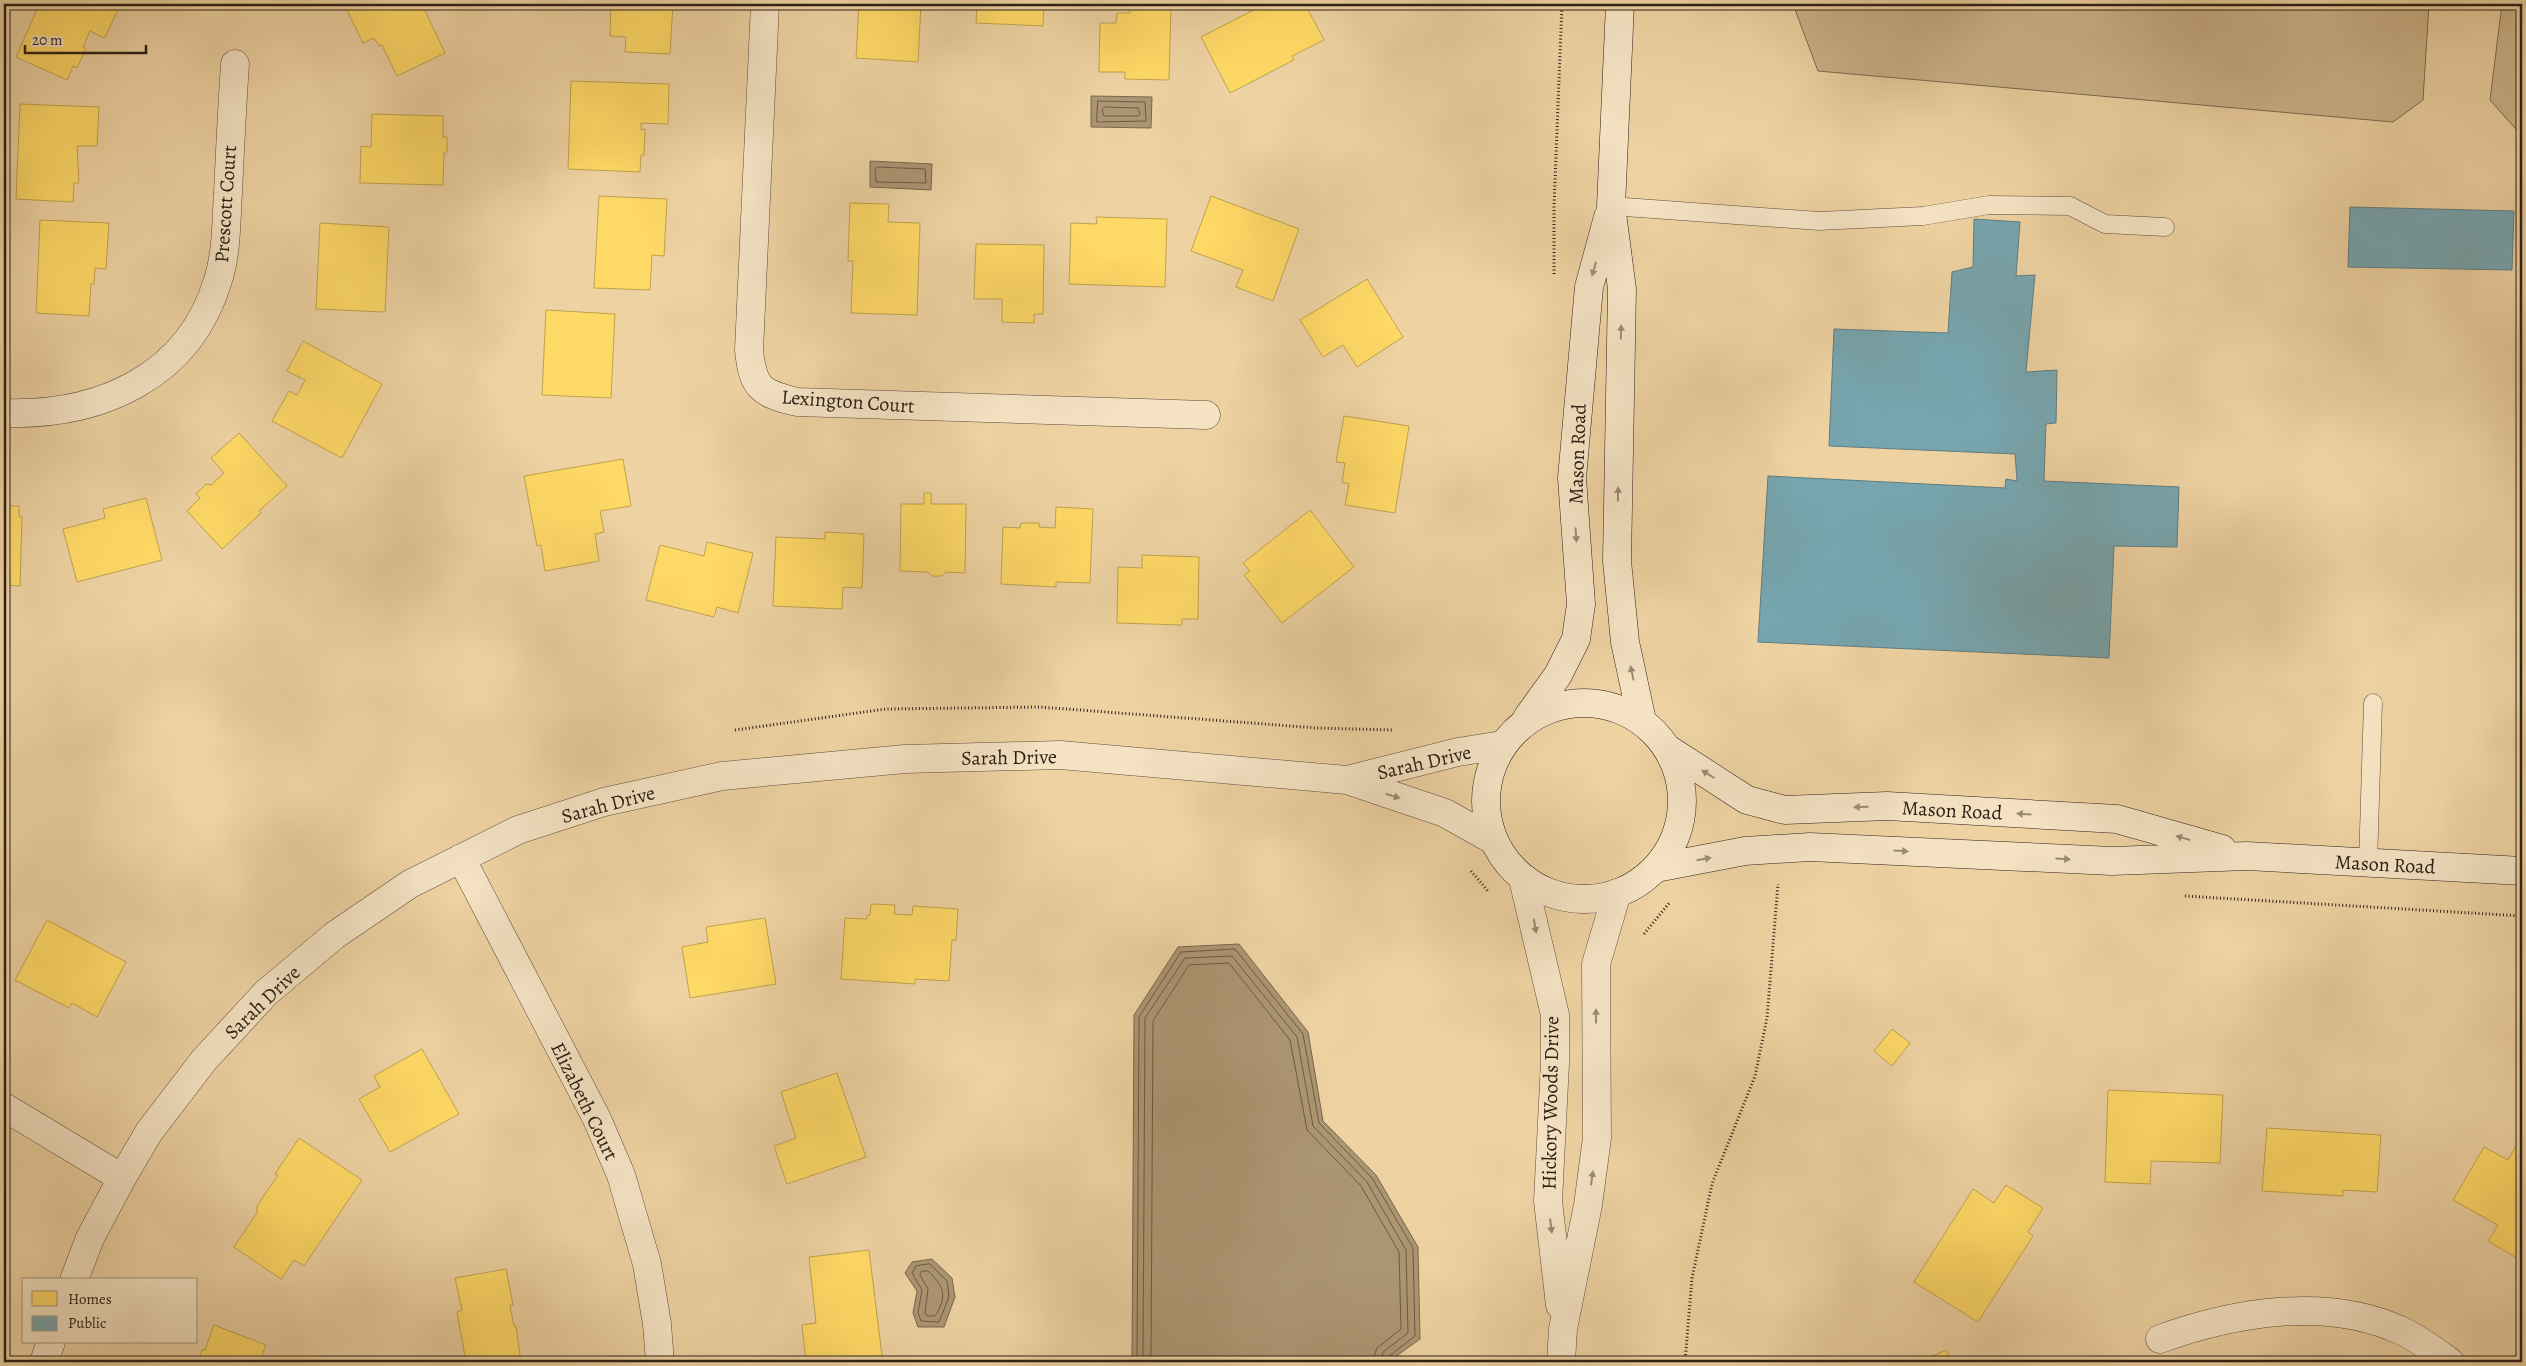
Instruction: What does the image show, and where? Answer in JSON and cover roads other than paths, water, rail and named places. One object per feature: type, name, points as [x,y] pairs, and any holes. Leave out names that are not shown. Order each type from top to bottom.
[{"type":"street","name":"Lexington Court","points":[[765,4],[749,350],[751,370],[758,387],[773,396],[797,402],[1206,415]]},
{"type":"street","name":"Mason Road","points":[[1620,4],[1611,206],[1622,289],[1617,561],[1625,642],[1642,721]]},
{"type":"street","name":"Prescott Court","points":[[4,413],[30,414],[91,405],[120,394],[147,378],[171,358],[191,335],[207,309],[218,280],[225,249],[234,64]]},
{"type":"street","name":"Mason Road","points":[[1525,721],[1558,675],[1576,639],[1581,604],[1572,478],[1589,286],[1611,206]]},
{"type":"street","points":[[1584,702],[1614,707],[1642,721],[1668,749],[1680,779],[1682,811],[1674,841],[1656,868],[1638,883],[1616,893],[1595,898],[1572,899],[1546,892],[1523,879],[1502,856],[1492,840],[1485,808],[1488,775],[1502,745],[1525,721],[1553,707],[1584,702]]},
{"type":"street","name":"Sarah Drive","points":[[1347,780],[1458,752],[1502,745]]},
{"type":"street","name":"Mason Road","points":[[1668,749],[1747,800],[1784,810],[1887,806],[2117,819],[2247,856]]},
{"type":"street","name":"Sarah Drive","points":[[75,1278],[90,1238],[149,1132],[204,1060],[266,993],[335,935],[410,884],[518,830],[604,802],[722,776],[905,759],[1060,755],[1347,780],[1445,813],[1492,840]]},
{"type":"street","name":"Mason Road","points":[[1656,868],[1745,851],[1810,847],[2112,861],[2247,856],[2522,871]]},
{"type":"street","name":"Elizabeth Court","points":[[461,858],[596,1119],[621,1175],[647,1264],[658,1324],[660,1362]]},
{"type":"street","name":"Hickory Woods Drive","points":[[1523,879],[1554,1015],[1555,1063],[1548,1201],[1563,1329]]},
{"type":"street","name":"Hickory Woods Drive","points":[[1561,1362],[1563,1329],[1588,1205],[1597,1138],[1596,964],[1616,893]]},
{"type":"street","points":[[4,1107],[122,1178]]},
{"type":"street","points":[[2160,1339],[2188,1329],[2250,1314],[2312,1310],[2373,1320],[2402,1331],[2428,1346],[2450,1362]]},
{"type":"street","points":[[44,1362],[49,1344]]},
{"type":"lane","points":[[1611,206],[1818,221],[1923,216],[1989,205],[2070,206],[2105,224],[2165,228]]},
{"type":"lane","points":[[2368,863],[2373,703]]},
{"type":"water","points":[[1091,96],[1152,97],[1151,128],[1091,127]]},
{"type":"water","points":[[870,161],[932,164],[931,190],[870,187]]},
{"type":"water","points":[[1239,944],[1308,1032],[1323,1121],[1376,1175],[1418,1247],[1420,1339],[1388,1362],[1132,1362],[1134,1015],[1178,947]]},
{"type":"water","points":[[932,1259],[952,1278],[955,1297],[944,1327],[918,1327],[913,1313],[917,1291],[905,1273],[912,1262]]}]
